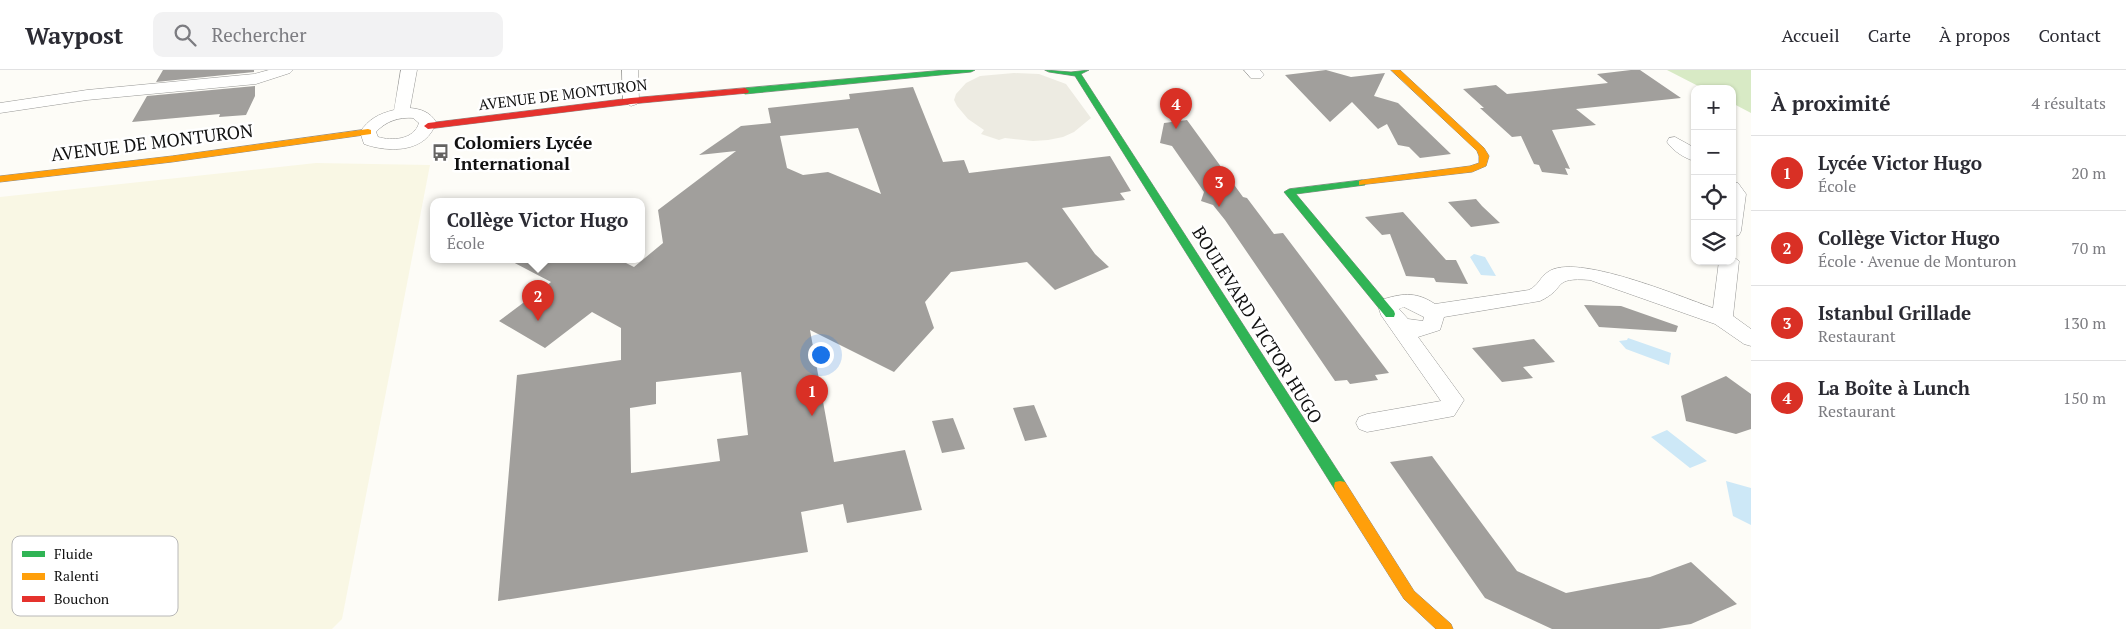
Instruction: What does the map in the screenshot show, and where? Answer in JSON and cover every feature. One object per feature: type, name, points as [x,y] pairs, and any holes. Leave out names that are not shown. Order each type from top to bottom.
[{"type":"street","points":[[0,108],[87,94],[256,79],[285,70]]},
{"type":"street","points":[[401,114],[409,70]]},
{"type":"street","points":[[630,70],[631,101]]},
{"type":"street","name":"AVENUE DE MONTURON","points":[[428,126],[486,125],[631,101],[971,70]]},
{"type":"street","points":[[1049,70],[1064,74],[1081,71]]},
{"type":"street","points":[[1367,423],[1446,410],[1450,407],[1453,400],[1392,317],[1289,192],[1472,169],[1483,164],[1484,156],[1481,150],[1395,70]]},
{"type":"street","name":"BOULEVARD VICTOR HUGO","points":[[1081,71],[1409,596],[1446,629]]},
{"type":"street","points":[[401,114],[418,114],[424,117],[428,126],[418,137],[400,144],[377,144],[370,140],[368,132],[381,119],[401,114]]},
{"type":"street","name":"AVENUE DE MONTURON","points":[[0,179],[172,159],[368,132]]},
{"type":"street","points":[[1676,142],[1691,153]]},
{"type":"street","points":[[1722,319],[1729,265]]},
{"type":"street","points":[[1392,317],[1391,304],[1404,300],[1421,304],[1431,312],[1533,296],[1544,291],[1555,276],[1577,272],[1592,274],[1722,319],[1751,339]]},
{"type":"street","name":"BOULEVARD VICTOR HUGO","points":[[1409,596],[1416,621]]},
{"type":"shaded area","points":[[1014,73],[1039,74],[1066,84],[1091,118],[1074,132],[1063,137],[1048,140],[1033,141],[1005,138],[999,140],[981,134],[984,130],[968,119],[957,106],[954,100],[956,94],[966,83],[980,76]]},
{"type":"shaded area","points":[[316,163],[430,165],[342,619],[332,629],[0,629],[0,197]]},
{"type":"green space","points":[[1667,70],[1751,70],[1751,113],[1736,105],[1736,85],[1696,85]]},
{"type":"water","points":[[1474,254],[1485,257],[1496,276],[1481,275],[1470,257]]},
{"type":"water","points":[[1628,338],[1671,353],[1669,365],[1626,349],[1619,341],[1627,340]]},
{"type":"water","points":[[1667,430],[1707,461],[1690,468],[1651,437]]},
{"type":"water","points":[[1726,481],[1751,488],[1751,525],[1733,516]]},
{"type":"building","points":[[163,70],[254,70],[254,72],[156,82]]},
{"type":"building","points":[[1326,70],[1351,77],[1385,73],[1374,96],[1398,103],[1451,154],[1420,158],[1409,147],[1398,145],[1387,124],[1378,129],[1352,102],[1330,122],[1285,75]]},
{"type":"building","points":[[1640,70],[1681,98],[1576,109],[1596,125],[1552,130],[1570,169],[1565,168],[1568,175],[1542,172],[1539,165],[1534,164],[1521,136],[1512,137],[1480,108],[1484,108],[1463,89],[1496,85],[1507,94],[1608,83],[1597,74]]},
{"type":"building","points":[[255,86],[255,96],[246,115],[219,117],[220,114],[132,122],[147,96]]},
{"type":"building","points":[[913,87],[943,162],[964,160],[969,173],[1110,156],[1131,191],[1120,193],[1125,200],[1062,208],[1095,254],[1109,267],[1055,290],[1027,262],[951,272],[925,302],[934,328],[894,372],[810,330],[834,462],[905,450],[922,510],[847,523],[843,504],[801,512],[808,552],[498,601],[517,375],[621,360],[621,328],[592,312],[545,348],[499,321],[551,282],[515,263],[626,263],[634,267],[639,263],[645,263],[645,258],[663,243],[658,210],[736,151],[699,155],[741,126],[771,123],[768,108],[850,99],[849,94]],"holes":[[[858,128],[881,194],[828,172],[803,175],[787,168],[780,136]],[[741,372],[748,435],[717,439],[720,461],[631,473],[630,408],[656,404],[656,382]]]},
{"type":"building","points":[[1187,120],[1243,197],[1247,198],[1274,234],[1283,233],[1389,373],[1375,375],[1378,380],[1350,384],[1347,380],[1335,381],[1225,220],[1213,205],[1201,201],[1204,192],[1172,146],[1160,143],[1164,123]]},
{"type":"building","points":[[1476,199],[1500,223],[1471,227],[1448,202]]},
{"type":"building","points":[[1403,212],[1446,260],[1456,260],[1468,284],[1436,282],[1434,278],[1406,276],[1390,234],[1382,235],[1365,217]]},
{"type":"building","points":[[1584,305],[1621,306],[1678,326],[1676,332],[1599,327]]},
{"type":"building","points":[[1534,339],[1555,362],[1523,367],[1533,378],[1502,382],[1472,348]]},
{"type":"building","points":[[1726,376],[1751,394],[1751,429],[1736,434],[1686,421],[1681,396]]},
{"type":"building","points":[[1034,405],[1047,437],[1025,441],[1013,408]]},
{"type":"building","points":[[953,418],[965,449],[942,453],[932,421]]},
{"type":"building","points":[[1432,456],[1517,571],[1566,593],[1650,577],[1691,562],[1737,604],[1691,624],[1659,629],[1552,629],[1485,598],[1390,462]]},
{"type":"traffic: fast","points":[[745,91],[971,70]]},
{"type":"traffic: fast","points":[[1049,70],[1071,74],[1085,70]]},
{"type":"traffic: fast","points":[[1077,73],[1340,486]]},
{"type":"traffic: fast","points":[[1362,183],[1289,192],[1390,314]]},
{"type":"traffic: slow","points":[[1362,183],[1472,169],[1483,164],[1484,156],[1481,150],[1395,70]]},
{"type":"traffic: slow","points":[[0,179],[172,159],[368,132]]},
{"type":"traffic: slow","points":[[1340,486],[1409,595],[1446,629]]},
{"type":"traffic: jam","points":[[428,126],[631,101],[745,91]]},
{"type":"place","name":"La Boîte à Lunch","points":[[1176,129]]},
{"type":"place","name":"Colomiers Lycée International","points":[[440,153]]},
{"type":"place","name":"Istanbul Grillade","points":[[1219,207]]},
{"type":"place","name":"Collège Victor Hugo","points":[[538,321]]},
{"type":"place","name":"Lycée Victor Hugo","points":[[812,416]]}]
